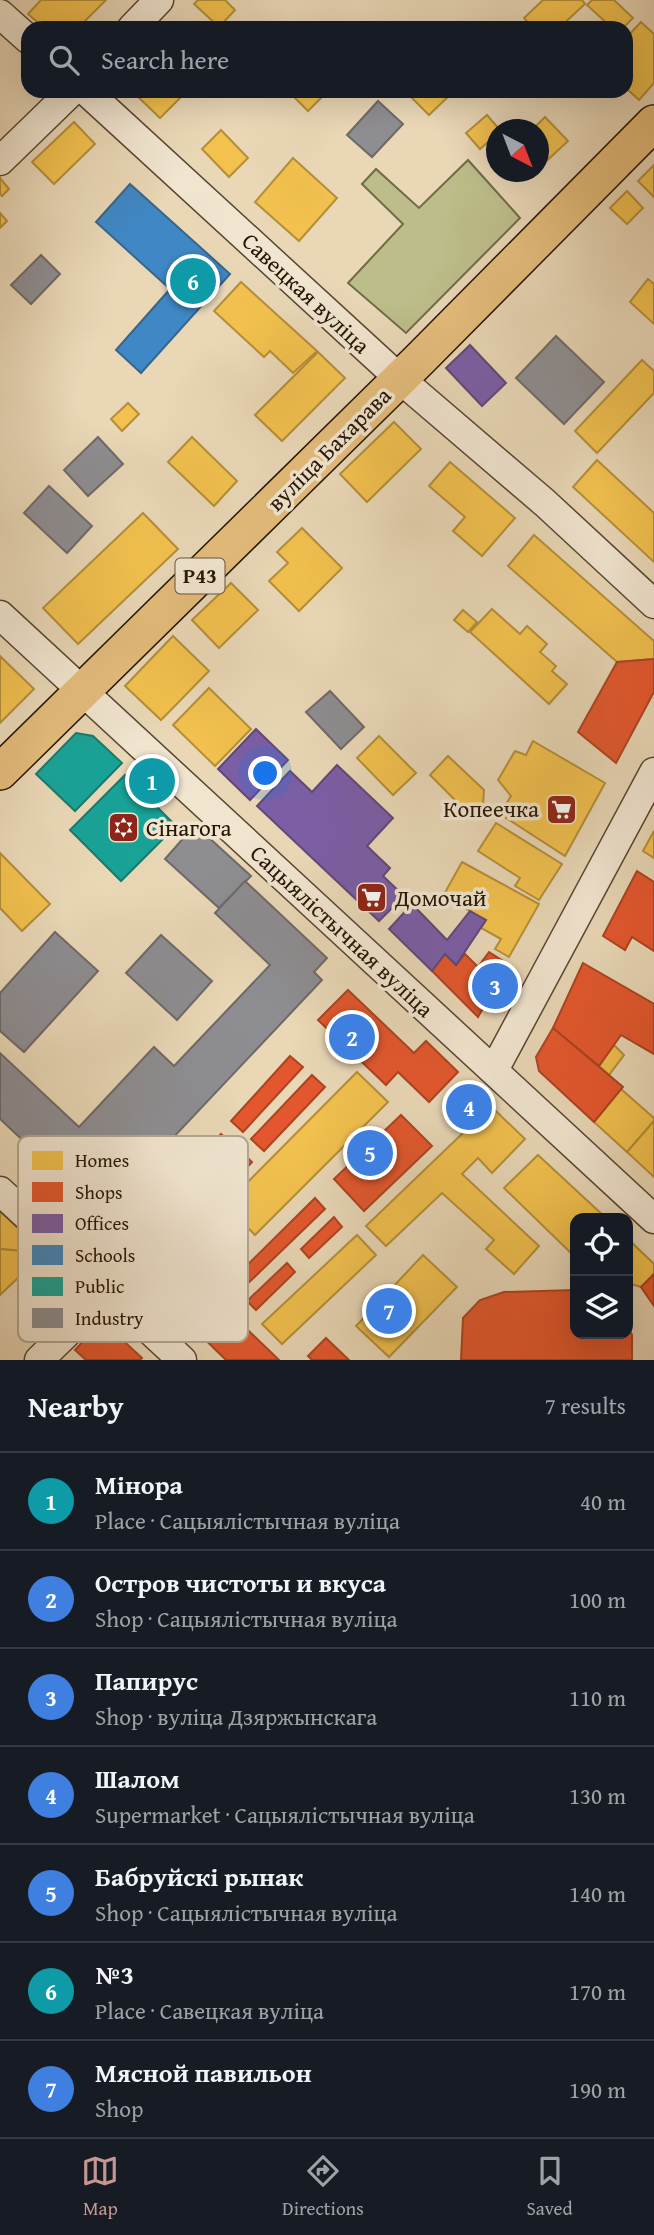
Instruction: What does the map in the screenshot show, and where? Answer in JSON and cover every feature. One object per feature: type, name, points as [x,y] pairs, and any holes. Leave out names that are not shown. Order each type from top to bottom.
[{"type":"main road","name":"вуліца Бахарава","points":[[0,772],[400,379],[654,123]]},
{"type":"street","points":[[139,21],[159,0]]},
{"type":"street","points":[[0,14],[21,33]]},
{"type":"street","points":[[0,161],[65,98]]},
{"type":"street","name":"Савецкая вуліца","points":[[94,98],[400,379],[545,503],[654,604]]},
{"type":"street","name":"Сацыялістычная вуліца","points":[[0,615],[654,1219]]},
{"type":"street","points":[[494,1070],[654,772]]},
{"type":"street","points":[[0,1191],[18,1208]]},
{"type":"street","points":[[39,1360],[57,1342]]},
{"type":"street","points":[[162,1342],[182,1360]]},
{"type":"green space","points":[[468,160],[520,218],[406,333],[348,283],[403,224],[362,184],[376,169],[419,208]]},
{"type":"building: Homes","points":[[41,0],[106,0],[85,21],[36,21],[28,14]]},
{"type":"building: Homes","points":[[198,0],[225,0],[235,10],[225,21],[212,21],[194,4]]},
{"type":"building: Homes","points":[[543,0],[582,0],[585,4],[567,21],[527,21],[524,18]]},
{"type":"building: Homes","points":[[592,0],[614,0],[633,18],[630,21],[604,21],[587,5]]},
{"type":"building: Homes","points":[[641,22],[654,34],[654,83],[639,100],[633,94],[633,31]]},
{"type":"building: Homes","points":[[139,98],[180,98],[160,118]]},
{"type":"building: Homes","points":[[295,98],[321,98],[308,111]]},
{"type":"building: Homes","points":[[412,98],[447,98],[429,115]]},
{"type":"building: Homes","points":[[487,115],[490,119],[486,119],[486,144],[480,149],[466,133]]},
{"type":"building: Homes","points":[[549,121],[568,141],[549,159]]},
{"type":"building: Homes","points":[[74,122],[95,144],[54,184],[32,162]]},
{"type":"building: Homes","points":[[221,130],[248,158],[229,177],[202,149]]},
{"type":"building: Homes","points":[[293,158],[337,198],[299,241],[255,202]]},
{"type":"building: Homes","points":[[654,165],[654,197],[638,181]]},
{"type":"building: Homes","points":[[0,178],[9,189],[2,196],[0,194]]},
{"type":"building: Homes","points":[[627,191],[643,208],[627,224],[610,208]]},
{"type":"building: Homes","points":[[0,213],[7,221],[0,228]]},
{"type":"building: Homes","points":[[648,279],[654,284],[654,324],[630,302]]},
{"type":"building: Homes","points":[[241,282],[317,351],[293,373],[270,351],[264,357],[214,311]]},
{"type":"building: Homes","points":[[318,352],[345,378],[282,441],[255,415]]},
{"type":"building: Homes","points":[[642,360],[654,371],[654,393],[597,453],[575,431]]},
{"type":"building: Homes","points":[[128,403],[139,414],[122,431],[111,419]]},
{"type":"building: Homes","points":[[394,422],[421,449],[367,502],[340,474]]},
{"type":"building: Homes","points":[[192,437],[237,481],[214,506],[168,462]]},
{"type":"building: Homes","points":[[597,460],[654,513],[654,562],[573,487]]},
{"type":"building: Homes","points":[[450,462],[515,518],[482,556],[453,531],[465,517],[429,486]]},
{"type":"building: Homes","points":[[143,513],[178,549],[78,644],[43,608]]},
{"type":"building: Homes","points":[[302,528],[342,568],[299,611],[269,581],[288,563],[277,552]]},
{"type":"building: Homes","points":[[534,535],[654,641],[654,659],[617,662],[508,566]]},
{"type":"building: Homes","points":[[231,583],[258,610],[219,648],[192,620]]},
{"type":"building: Homes","points":[[492,609],[520,634],[527,626],[547,644],[540,652],[556,666],[552,671],[567,684],[549,704],[470,632]]},
{"type":"building: Homes","points":[[463,610],[477,622],[468,632],[454,620]]},
{"type":"building: Homes","points":[[173,636],[209,671],[161,720],[125,686]]},
{"type":"building: Homes","points":[[0,656],[34,689],[0,723]]},
{"type":"building: Homes","points":[[209,688],[251,729],[215,766],[173,725]]},
{"type":"building: Homes","points":[[379,736],[416,773],[393,795],[357,758]]},
{"type":"building: Homes","points":[[533,741],[605,783],[565,856],[500,814],[511,796],[498,780],[515,751],[526,755]]},
{"type":"building: Homes","points":[[448,756],[484,790],[483,804],[471,816],[430,775]]},
{"type":"building: Homes","points":[[496,823],[562,864],[539,900],[515,886],[520,878],[478,851]]},
{"type":"building: Homes","points":[[654,831],[654,858],[643,851]]},
{"type":"building: Homes","points":[[0,853],[50,904],[22,931],[0,908]]},
{"type":"building: Homes","points":[[462,862],[539,904],[509,957],[495,949],[501,939],[481,928],[486,920],[443,896]]},
{"type":"building: Homes","points":[[614,1045],[624,1055],[609,1075],[599,1066]]},
{"type":"building: Homes","points":[[357,1072],[388,1102],[255,1235],[248,1228],[248,1182]]},
{"type":"building: Homes","points":[[621,1089],[654,1118],[627,1152],[594,1122]]},
{"type":"building: Homes","points":[[474,1090],[525,1139],[492,1173],[478,1158],[462,1174],[539,1246],[514,1274],[486,1249],[494,1240],[442,1193],[386,1246],[366,1226],[465,1131],[448,1116]]},
{"type":"building: Homes","points":[[654,1121],[654,1177],[627,1152]]},
{"type":"building: Homes","points":[[538,1155],[601,1213],[570,1213],[570,1252],[504,1188]]},
{"type":"building: Homes","points":[[1,1212],[18,1228],[18,1251],[0,1249]]},
{"type":"building: Homes","points":[[357,1235],[376,1255],[282,1344],[262,1324]]},
{"type":"building: Homes","points":[[633,1244],[654,1264],[654,1274],[641,1287],[633,1285]]},
{"type":"building: Homes","points":[[0,1249],[18,1251],[18,1278],[0,1295]]},
{"type":"building: Homes","points":[[423,1255],[457,1287],[389,1357],[356,1326]]},
{"type":"building: Shops","points":[[654,659],[654,692],[616,763],[578,732],[617,662]]},
{"type":"building: Shops","points":[[637,871],[654,882],[654,951],[632,937],[625,950],[603,936]]},
{"type":"building: Shops","points":[[489,952],[508,964],[478,1017],[432,971],[445,954],[456,965],[465,954],[478,967]]},
{"type":"building: Shops","points":[[583,963],[654,1004],[654,1054],[621,1035],[599,1066],[553,1028]]},
{"type":"building: Shops","points":[[348,990],[414,1053],[426,1041],[458,1072],[429,1102],[398,1072],[386,1085],[318,1020]]},
{"type":"building: Shops","points":[[553,1028],[623,1087],[594,1122],[539,1071],[536,1057]]},
{"type":"building: Shops","points":[[290,1056],[303,1067],[243,1132],[231,1121]]},
{"type":"building: Shops","points":[[312,1075],[325,1087],[264,1151],[251,1139]]},
{"type":"building: Shops","points":[[401,1115],[432,1146],[364,1211],[334,1179]]},
{"type":"building: Shops","points":[[315,1198],[325,1209],[248,1283],[248,1264]]},
{"type":"building: Shops","points":[[334,1217],[342,1227],[309,1258],[301,1249]]},
{"type":"building: Shops","points":[[287,1263],[295,1272],[256,1310],[248,1300]]},
{"type":"building: Shops","points":[[654,1274],[654,1306],[641,1287]]},
{"type":"building: Shops","points":[[570,1290],[570,1339],[632,1339],[632,1360],[461,1360],[463,1318],[480,1300],[504,1292]]},
{"type":"building: Shops","points":[[248,1330],[279,1360],[226,1360],[207,1342],[248,1342]]},
{"type":"building: Shops","points":[[326,1338],[349,1360],[312,1360],[308,1356]]},
{"type":"building: Shops","points":[[82,1342],[125,1342],[142,1358],[86,1360],[75,1350]]},
{"type":"building: Offices","points":[[470,345],[506,383],[482,406],[446,368]]},
{"type":"building: Offices","points":[[256,729],[288,760],[250,800],[218,769]]},
{"type":"building: Offices","points":[[337,765],[393,818],[367,846],[390,868],[383,876],[404,896],[379,921],[257,806],[290,771],[312,792]]},
{"type":"building: Offices","points":[[412,904],[447,940],[470,911],[486,920],[456,965],[445,954],[432,971],[389,929]]},
{"type":"building: Schools","points":[[130,184],[230,274],[141,373],[116,350],[170,289],[96,222]]},
{"type":"building: Public","points":[[76,733],[93,736],[122,763],[75,811],[36,774]]},
{"type":"building: Public","name":"Сінагога","points":[[125,775],[176,826],[121,881],[70,830]]},
{"type":"building: Industry","points":[[378,101],[403,124],[372,157],[347,135]]},
{"type":"building: Industry","points":[[41,255],[60,274],[31,304],[11,285]]},
{"type":"building: Industry","points":[[556,336],[604,382],[564,424],[516,378]]},
{"type":"building: Industry","points":[[98,437],[123,464],[88,496],[64,470]]},
{"type":"building: Industry","points":[[49,486],[92,526],[67,553],[24,513]]},
{"type":"building: Industry","points":[[330,691],[364,727],[341,749],[306,712]]},
{"type":"building: Industry","points":[[195,825],[251,876],[219,908],[165,859]]},
{"type":"building: Industry","points":[[245,881],[327,958],[314,972],[322,980],[175,1136],[18,1136],[0,1119],[0,1053],[79,1127],[154,1047],[174,1066],[270,965],[215,913]]},
{"type":"building: Industry","points":[[55,932],[98,971],[24,1052],[0,1031],[0,993]]},
{"type":"building: Industry","points":[[161,935],[212,981],[177,1020],[126,973]]},
{"type":"place","name":"№3","points":[[193,281]]},
{"type":"place","name":"Мінора","points":[[152,781]]},
{"type":"place","name":"Копеечка","points":[[562,809]]},
{"type":"place","name":"Сінагога","points":[[123,828]]},
{"type":"place","name":"Домочай","points":[[372,898]]},
{"type":"place","name":"Папирус","points":[[495,986]]},
{"type":"place","name":"Остров чистоты и вкуса","points":[[352,1037]]},
{"type":"place","name":"Шалом","points":[[469,1107]]},
{"type":"place","name":"Бабруйскі рынак","points":[[370,1153]]},
{"type":"place","name":"Мясной павильон","points":[[389,1311]]}]
